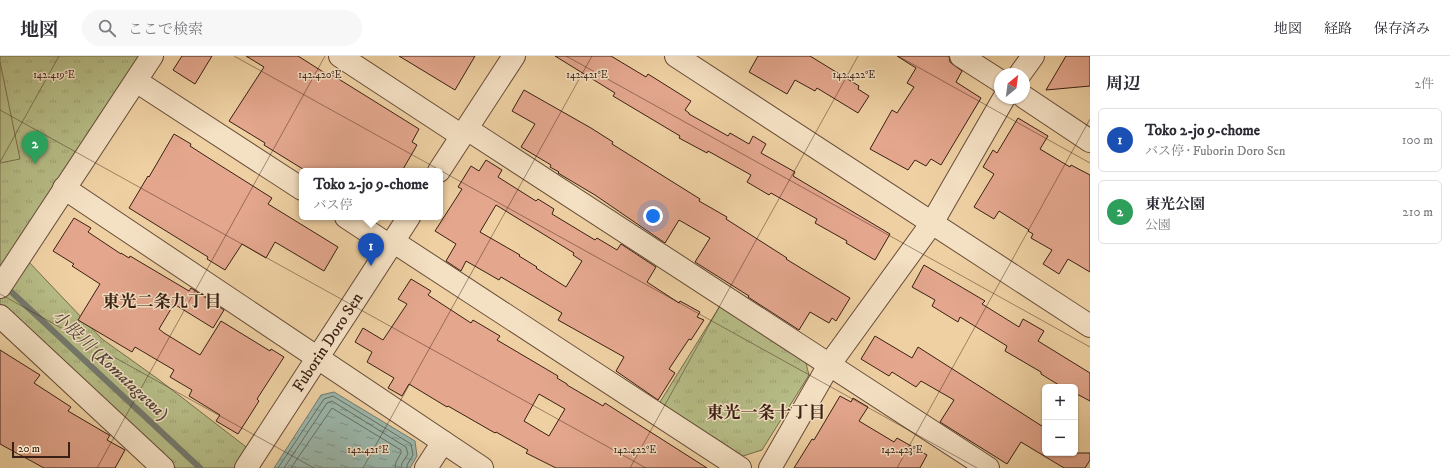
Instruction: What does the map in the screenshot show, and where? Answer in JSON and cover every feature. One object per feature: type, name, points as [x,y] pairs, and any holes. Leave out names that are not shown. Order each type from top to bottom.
[{"type":"street","points":[[4,281],[152,56]]},
{"type":"street","points":[[340,56],[464,132],[830,365],[988,468]]},
{"type":"street","points":[[441,168],[514,56]]},
{"type":"street","points":[[676,56],[1090,326]]},
{"type":"street","points":[[961,56],[994,77]]},
{"type":"street","points":[[1024,68],[1033,56]]},
{"type":"street","points":[[136,81],[299,187]]},
{"type":"street","points":[[1030,101],[1090,141]]},
{"type":"street","points":[[770,468],[830,365],[932,222],[1001,104]]},
{"type":"street","points":[[64,188],[482,468]]},
{"type":"street","points":[[351,220],[392,244],[740,468]]},
{"type":"street","name":"Fuborin Doro Sen","points":[[246,468],[408,220]]},
{"type":"street","points":[[0,316],[163,468]]},
{"type":"street","points":[[426,468],[443,442]]},
{"type":"green space","points":[[0,56],[141,56],[0,271]]},
{"type":"green space","points":[[0,62],[20,159],[0,163]]},
{"type":"green space","points":[[27,260],[102,339],[158,379],[250,450],[239,468],[176,468],[0,306],[0,299]]},
{"type":"green space","points":[[720,306],[805,359],[809,375],[762,450],[743,456],[660,402]]},
{"type":"water","points":[[334,392],[415,441],[417,456],[410,468],[274,468],[321,395]]},
{"type":"building","points":[[182,56],[212,56],[195,84],[173,70]]},
{"type":"building","points":[[246,56],[298,56],[328,75],[329,73],[419,129],[412,142],[417,145],[404,168],[301,168],[264,145],[265,143],[229,121],[264,67]]},
{"type":"building","points":[[399,56],[475,56],[455,90]]},
{"type":"building","points":[[555,56],[611,56],[646,77],[648,74],[691,101],[685,110],[689,114],[728,136],[730,133],[749,144],[753,136],[766,144],[761,153],[795,172],[793,176],[890,234],[875,260],[846,243],[847,241],[815,223],[817,219],[771,193],[769,195],[747,182],[751,175],[708,151],[707,153],[679,138],[680,136],[613,96],[615,93]]},
{"type":"building","points":[[758,56],[810,56],[859,86],[858,89],[869,96],[858,113],[817,88],[815,91],[795,80],[787,94],[749,72]]},
{"type":"building","points":[[897,56],[949,56],[950,62],[962,71],[956,82],[981,98],[941,165],[931,159],[926,166],[915,160],[908,170],[870,149],[892,110],[897,113],[914,87],[907,83],[916,68]]},
{"type":"building","points":[[1066,56],[1090,56],[1090,86],[1046,90]]},
{"type":"building","points":[[524,90],[613,142],[612,144],[700,199],[699,201],[727,217],[726,219],[787,258],[786,259],[850,298],[836,321],[832,318],[829,323],[810,312],[799,330],[695,262],[710,238],[679,220],[665,243],[595,195],[558,173],[559,172],[550,167],[551,165],[521,147],[535,124],[512,111]]},
{"type":"building","points":[[1018,118],[1048,136],[1040,149],[1070,167],[1071,165],[1090,175],[1090,272],[1068,259],[1059,274],[1043,264],[1052,250],[1031,238],[1033,234],[1028,231],[1029,230],[999,211],[994,219],[974,207],[994,174],[983,167],[993,150],[997,153]]},
{"type":"building","points":[[174,134],[191,144],[190,146],[272,198],[268,204],[338,247],[324,271],[275,242],[266,258],[242,244],[225,270],[207,259],[208,257],[129,208]]},
{"type":"building","points":[[486,160],[502,170],[498,177],[536,201],[538,199],[554,209],[552,214],[595,240],[597,238],[617,250],[621,244],[656,267],[647,282],[679,303],[680,301],[700,312],[697,317],[704,320],[669,369],[675,373],[658,400],[616,371],[624,357],[558,320],[562,313],[501,277],[499,280],[466,261],[461,271],[446,261],[456,244],[435,231],[462,189],[458,187],[471,166],[479,171]],"holes":[[[496,205],[574,253],[573,255],[582,261],[566,287],[536,268],[537,267],[519,256],[520,255],[480,232]]]},
{"type":"building","points":[[74,218],[91,228],[88,232],[121,254],[129,258],[130,256],[189,291],[191,288],[224,310],[213,328],[174,304],[159,329],[164,333],[200,355],[221,321],[270,351],[271,349],[284,357],[257,399],[259,401],[238,434],[216,421],[220,415],[189,396],[192,390],[170,377],[174,370],[135,347],[132,352],[78,320],[100,284],[72,266],[74,264],[53,251]]},
{"type":"building","points":[[924,265],[985,301],[982,304],[1019,327],[1023,319],[1044,331],[1038,341],[1090,373],[1090,401],[1078,395],[1078,384],[1057,384],[1041,374],[1041,372],[1005,351],[1007,346],[960,317],[958,322],[932,306],[935,300],[912,287]]},
{"type":"building","points":[[411,279],[431,291],[428,295],[471,323],[473,320],[500,336],[497,340],[558,376],[557,378],[567,385],[603,406],[605,403],[707,468],[556,468],[526,453],[528,450],[448,406],[447,407],[409,384],[402,396],[388,388],[394,378],[367,362],[372,352],[355,342],[363,328],[383,340],[407,304],[398,299]],"holes":[[[539,394],[565,409],[549,436],[524,421]]]},
{"type":"building","points":[[875,336],[912,358],[918,347],[1042,426],[1042,455],[1021,442],[1007,464],[940,422],[954,400],[921,381],[916,387],[892,372],[889,376],[861,359]]},
{"type":"building","points":[[0,350],[40,375],[34,383],[71,407],[68,411],[110,435],[107,440],[125,450],[115,468],[44,468],[0,444]]},
{"type":"building","points":[[840,396],[851,402],[853,398],[868,407],[859,421],[894,442],[897,438],[927,455],[920,468],[794,468],[812,439],[814,440]]},
{"type":"building","points":[[1078,453],[1090,453],[1090,460],[1085,468],[1064,468],[1044,456],[1078,456]]},
{"type":"waterway","name":"小股川 (Komatagawa)","points":[[5,286],[200,468]]},
{"type":"place","name":"東光公園","points":[[35,164]]},
{"type":"place","name":"Toko 2-jo 9-chome","points":[[371,266]]},
{"type":"district","name":"東光二条九丁目","points":[[162,302]]},
{"type":"district","name":"東光一条十丁目","points":[[766,413]]}]
